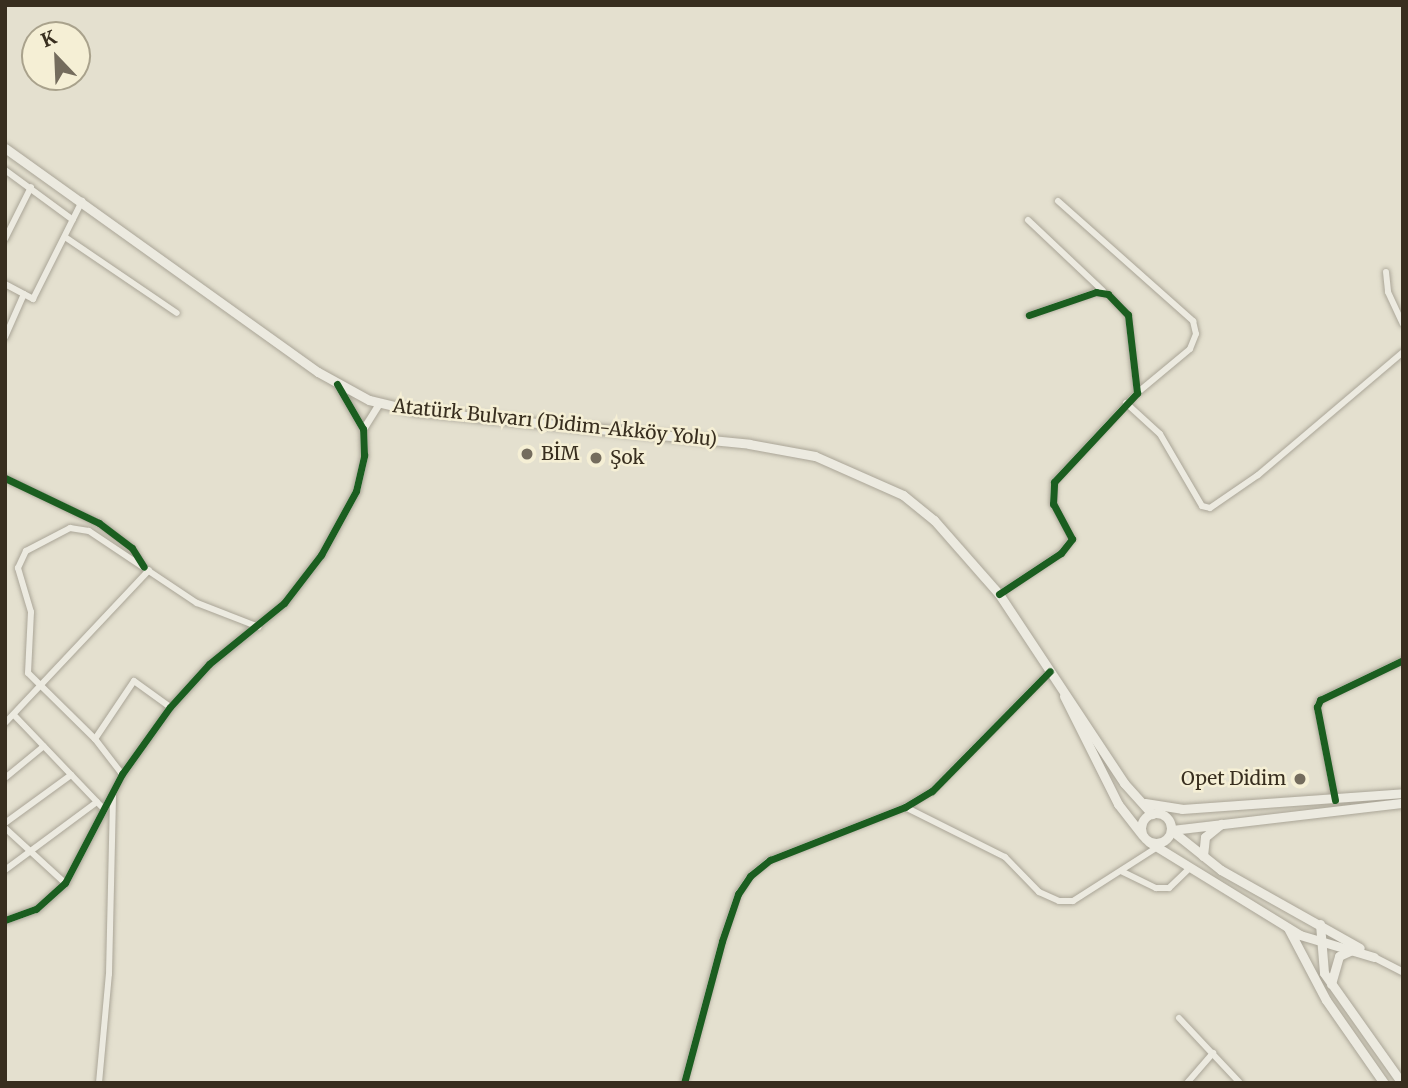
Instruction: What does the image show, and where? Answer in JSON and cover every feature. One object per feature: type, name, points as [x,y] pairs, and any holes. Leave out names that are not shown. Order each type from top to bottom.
[{"type":"main road","name":"Atatürk Bulvarı (Didim-Akköy Yolu)","points":[[5,148],[337,384],[379,403],[415,411],[749,444],[815,456],[904,495],[934,520],[999,594],[1062,688]]},
{"type":"main road","points":[[1062,688],[1137,799],[1152,814],[1164,815],[1182,809]]},
{"type":"main road","points":[[1062,688],[1069,711],[1118,804],[1149,842],[1189,869],[1287,926],[1320,942],[1374,957]]},
{"type":"main road","points":[[1137,799],[1150,806],[1182,809],[1403,793]]},
{"type":"main road","points":[[1149,842],[1163,842],[1171,830],[1226,821],[1403,803]]},
{"type":"main road","points":[[1149,842],[1142,822],[1152,814]]},
{"type":"main road","points":[[1164,815],[1171,830],[1203,856],[1374,957]]},
{"type":"main road","points":[[1203,856],[1205,837],[1226,821]]},
{"type":"main road","points":[[1287,926],[1297,912]]},
{"type":"main road","points":[[1320,924],[1320,962],[1331,985],[1402,1083]]},
{"type":"main road","points":[[1287,926],[1326,1000],[1384,1083]]},
{"type":"main road","points":[[1331,985],[1335,963],[1352,950]]},
{"type":"street","points":[[5,170],[74,220]]},
{"type":"street","points":[[5,239],[31,187]]},
{"type":"street","points":[[5,284],[33,299],[82,201]]},
{"type":"street","points":[[999,594],[1061,553],[1072,539],[1054,504],[1054,482],[1126,403],[1190,348],[1196,334],[1193,321],[1058,201]]},
{"type":"street","points":[[1028,220],[1128,315],[1137,393]]},
{"type":"street","points":[[65,237],[177,313]]},
{"type":"street","points":[[1386,272],[1388,292],[1403,324]]},
{"type":"street","points":[[1029,315],[1103,291]]},
{"type":"street","points":[[5,337],[24,294]]},
{"type":"street","points":[[1126,403],[1160,434],[1202,506],[1210,508],[1258,475],[1403,352]]},
{"type":"street","points":[[337,384],[363,429]]},
{"type":"street","points":[[5,920],[36,909],[65,883],[113,790],[170,707],[209,664],[259,627],[307,577],[348,509],[360,479],[363,429],[379,403]]},
{"type":"street","points":[[5,478],[99,523],[132,548],[147,569]]},
{"type":"street","points":[[122,775],[95,739],[29,677],[25,664],[31,612],[18,568],[26,551],[51,534],[76,528],[95,534],[220,615],[249,620],[259,627]]},
{"type":"street","points":[[5,723],[42,689],[147,569]]},
{"type":"street","points":[[1335,800],[1317,707],[1320,700],[1403,660]]},
{"type":"street","points":[[684,1083],[722,941],[738,894],[750,876],[770,860],[905,807],[932,791],[1050,671]]},
{"type":"street","points":[[95,739],[134,681],[170,707]]},
{"type":"street","points":[[14,715],[104,809]]},
{"type":"street","points":[[5,778],[44,746]]},
{"type":"street","points":[[65,883],[5,825],[71,775]]},
{"type":"street","points":[[99,1083],[109,974],[113,790]]},
{"type":"street","points":[[5,870],[97,802]]},
{"type":"street","points":[[905,807],[1005,858],[1039,892],[1059,901],[1073,901],[1121,871],[1149,842]]},
{"type":"street","points":[[1121,871],[1156,888],[1168,888],[1189,869]]},
{"type":"street","points":[[1374,957],[1403,972]]},
{"type":"street","points":[[1179,1018],[1240,1083]]},
{"type":"street","points":[[1187,1083],[1213,1053]]},
{"type":"cycle path","points":[[999,594],[1061,553],[1072,539],[1053,504],[1054,482],[1137,393],[1128,315],[1108,294],[1096,292],[1029,315]]},
{"type":"cycle path","points":[[5,920],[36,909],[65,883],[122,774],[170,707],[209,664],[284,603],[321,555],[356,491],[364,455],[363,429],[337,384]]},
{"type":"cycle path","points":[[5,478],[99,523],[132,548],[144,567]]},
{"type":"cycle path","points":[[1335,800],[1317,707],[1320,700],[1403,660]]},
{"type":"cycle path","points":[[684,1083],[722,941],[738,894],[750,876],[770,860],[905,807],[932,791],[1050,671]]},
{"type":"place","name":"BİM","points":[[527,454]]},
{"type":"place","name":"Şok","points":[[596,458]]},
{"type":"place","name":"Opet Didim","points":[[1300,779]]}]
